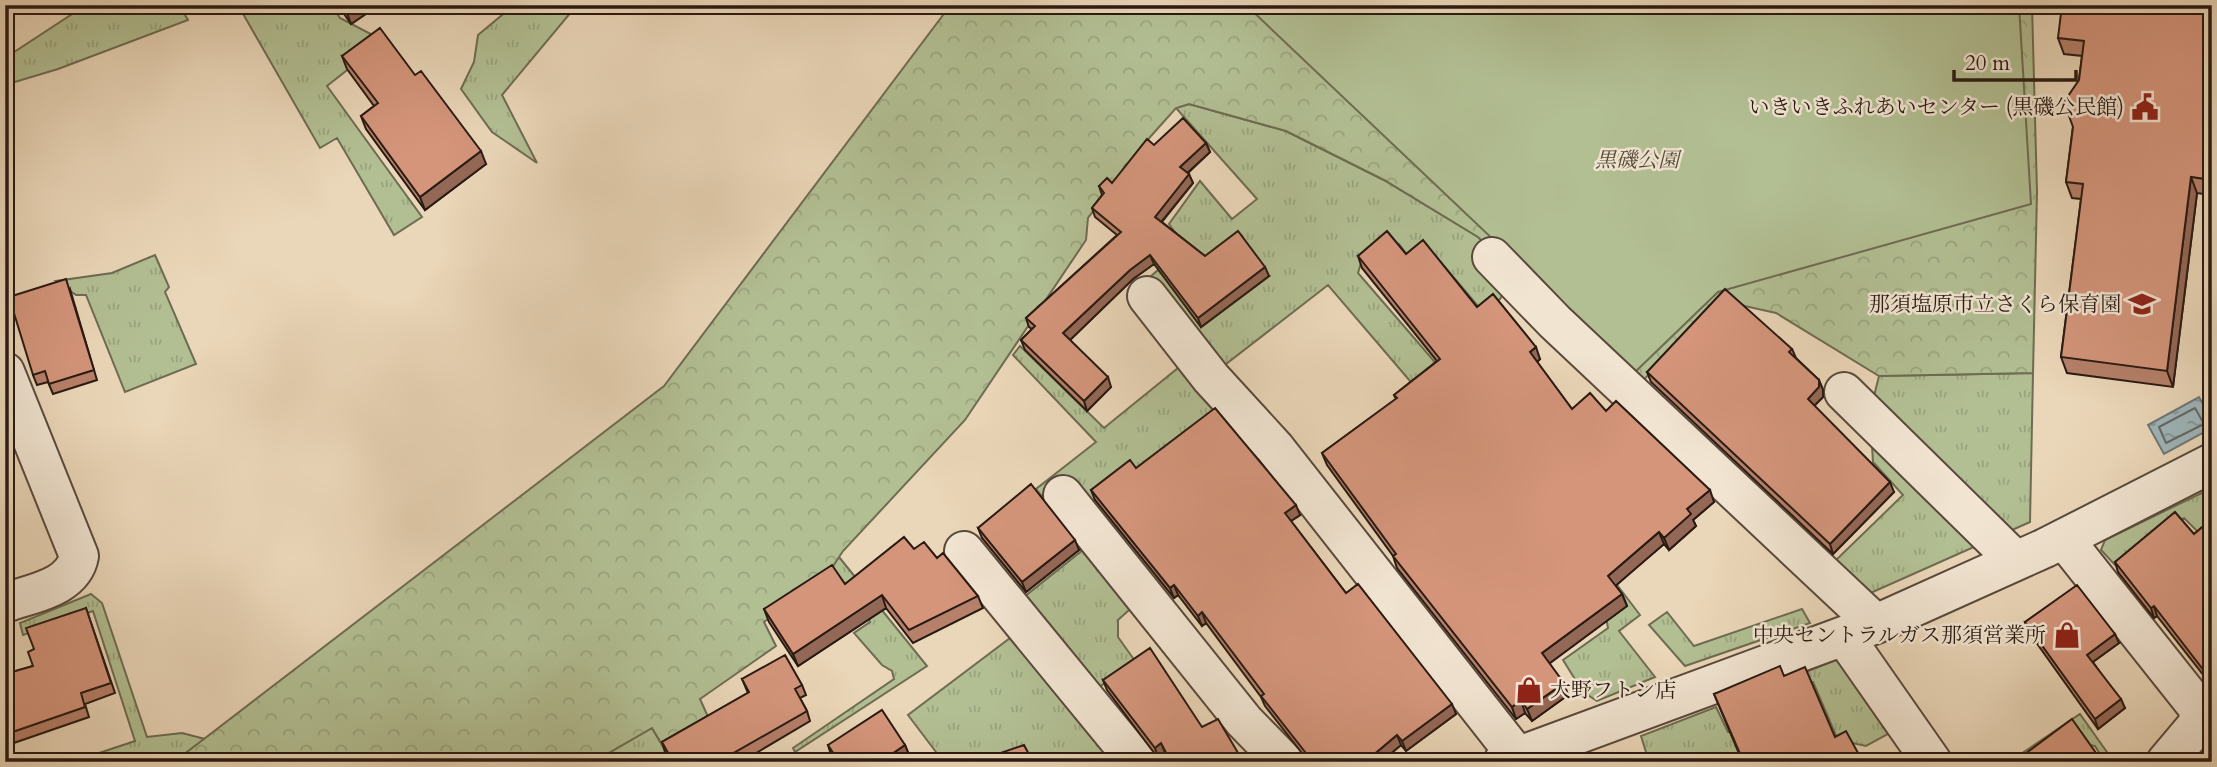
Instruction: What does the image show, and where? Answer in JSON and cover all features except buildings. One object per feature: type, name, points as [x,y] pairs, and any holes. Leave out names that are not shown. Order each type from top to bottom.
[{"type":"street","points":[[1492,257],[1860,630],[1931,762]]},
{"type":"street","points":[[1147,296],[1212,378],[1275,448],[1510,759],[1860,630],[2016,561],[2212,463]]},
{"type":"street","points":[[5,372],[79,556],[77,570],[65,581],[5,603]]},
{"type":"street","points":[[1844,391],[2016,561]]},
{"type":"street","points":[[1063,495],[1244,721],[1284,762]]},
{"type":"street","points":[[2064,538],[2199,709],[2198,724],[2166,762]]},
{"type":"street","points":[[964,551],[1137,762]]},
{"type":"green space","points":[[86,5],[179,5],[188,20],[58,69],[5,85],[5,58]]},
{"type":"green space","points":[[238,5],[331,5],[340,18],[384,41],[327,86],[422,217],[394,235],[337,138],[320,148]]},
{"type":"green space","points":[[514,5],[577,5],[502,95],[537,163],[492,132],[461,89],[474,62],[478,35]]},
{"type":"green space","points":[[946,5],[2032,5],[2037,192],[2033,373],[1879,376],[1776,313],[1718,300],[1640,384],[1568,324],[1478,237],[1384,180],[1286,131],[1189,104],[1176,108],[1151,136],[1088,218],[1086,240],[965,420],[843,551],[827,575],[764,622],[776,646],[700,699],[709,719],[664,748],[652,728],[593,762],[174,762],[664,386],[943,15]]},
{"type":"green space","name":"黒磯公園","points":[[1246,5],[2019,5],[2031,204],[1718,292],[1634,373]]},
{"type":"green space","points":[[1189,104],[1286,131],[1384,180],[1478,237],[1515,273],[1500,299],[1483,312],[1433,253],[1408,256],[1399,244],[1388,240],[1361,263],[1358,273],[1440,368],[1416,388],[1328,285],[1217,371],[1149,278],[1185,246],[1169,224],[1200,181],[1232,219],[1257,199],[1176,108]]},
{"type":"green space","points":[[155,255],[169,287],[165,292],[196,364],[125,392],[86,295],[76,295],[56,281],[112,273]]},
{"type":"green space","points":[[1020,346],[1104,428],[1183,364],[1222,410],[1146,483],[1134,468],[1072,517],[1138,602],[1118,620],[1118,637],[1135,661],[1091,693],[1019,601],[1084,549],[1036,489],[1096,442],[1013,355]]},
{"type":"green space","points":[[2033,373],[2030,522],[1866,595],[1834,562],[1903,495],[1873,462],[1870,412],[1879,376]]},
{"type":"green space","points":[[2212,488],[2212,525],[2200,534],[2184,518],[2115,565],[2101,550],[2105,540]]},
{"type":"green space","points":[[1556,505],[1640,615],[1619,631],[1655,677],[1597,701],[1583,692],[1563,660],[1608,628],[1604,606]]},
{"type":"green space","points":[[839,557],[927,666],[795,752],[793,748],[894,679],[892,671],[882,665],[854,633],[870,622],[831,569]]},
{"type":"green space","points":[[91,594],[102,603],[147,737],[182,733],[205,739],[174,762],[72,762],[135,741],[93,611],[23,635],[20,623]]},
{"type":"green space","points":[[1802,609],[1810,623],[1685,666],[1649,625],[1667,612],[1694,646]]},
{"type":"green space","points":[[1018,632],[1113,754],[1109,762],[931,762],[936,752],[908,715]]},
{"type":"green space","points":[[1838,659],[1888,734],[1866,746],[1838,740],[1813,682],[1791,687],[1788,679]]},
{"type":"green space","points":[[1716,707],[1728,732],[1732,732],[1754,762],[1638,762],[1646,752],[1641,736]]},
{"type":"green space","points":[[2080,714],[2114,762],[2105,762],[2095,746],[2084,744],[2009,762]]},
{"type":"green space","points":[[652,728],[672,762],[593,762]]},
{"type":"water","points":[[2199,397],[2212,420],[2212,428],[2164,454],[2148,425]]},
{"type":"place","name":"いきいきふれあいセンター (黒磯公民館)","points":[[2145,107]]},
{"type":"place","name":"那須塩原市立さくら保育園","points":[[2142,304]]},
{"type":"place","name":"中央セントラルガス那須営業所","points":[[2067,635]]},
{"type":"place","name":"大野フトン店","points":[[1529,690]]}]
